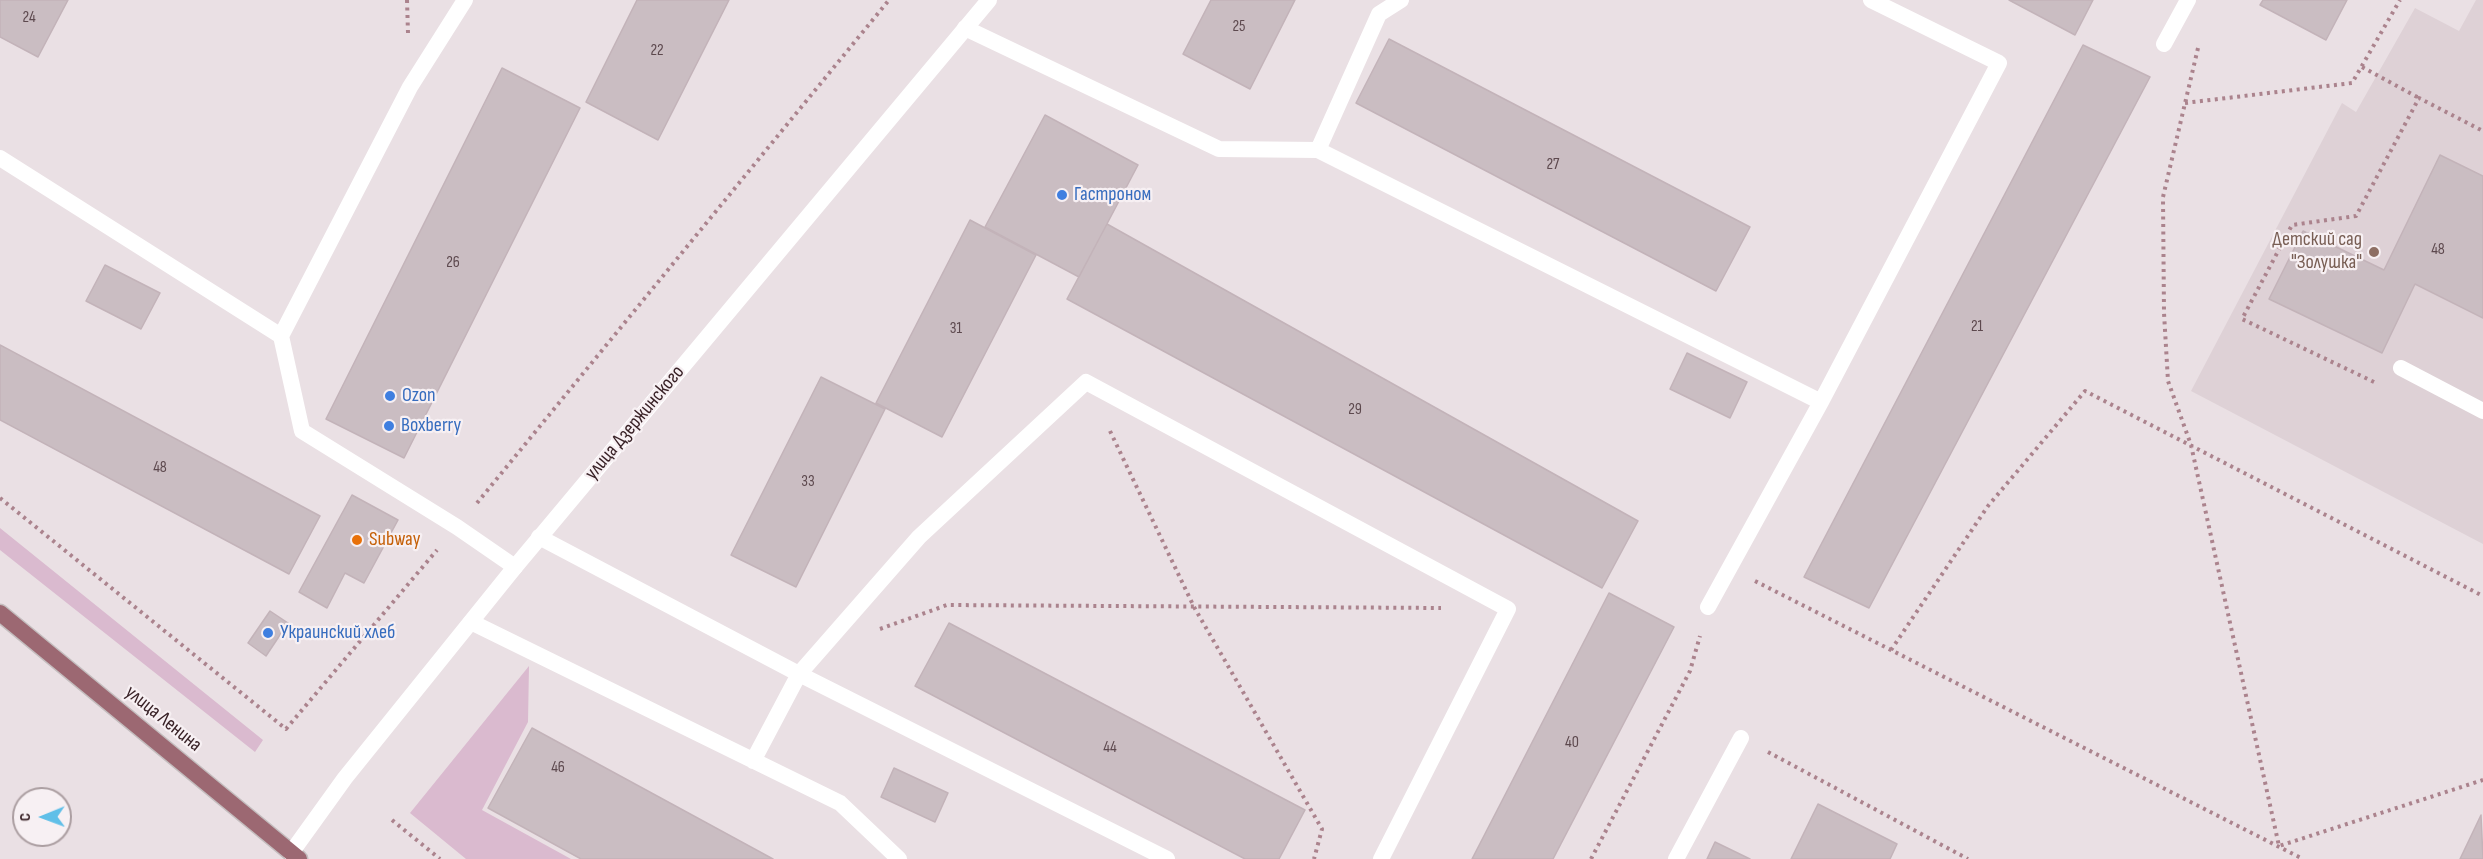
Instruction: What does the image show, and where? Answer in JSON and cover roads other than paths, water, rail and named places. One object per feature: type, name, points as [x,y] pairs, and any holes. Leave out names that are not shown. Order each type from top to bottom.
[{"type":"main road","name":"улица Ленина","points":[[0,613],[292,857]]},
{"type":"street","points":[[465,0],[410,87],[281,336],[302,431],[456,527],[515,567]]},
{"type":"street","name":"улица Дзержинского","points":[[292,857],[345,778],[539,537],[989,0]]},
{"type":"street","points":[[1318,150],[1379,14],[1401,0]]},
{"type":"street","points":[[1708,607],[1821,402],[1999,63],[1871,0]]},
{"type":"street","points":[[2164,44],[2186,4]]},
{"type":"street","points":[[965,28],[1219,149],[1318,150],[1821,402]]},
{"type":"street","points":[[0,158],[281,336]]},
{"type":"street","points":[[2401,368],[2483,411]]},
{"type":"street","points":[[753,761],[799,674],[919,537],[1086,382],[1508,609],[1381,859]]},
{"type":"street","points":[[539,537],[799,674],[1167,859]]},
{"type":"street","points":[[471,622],[840,803],[898,859]]},
{"type":"street","points":[[1676,859],[1741,738]]},
{"type":"place","name":"Гастроном","points":[[1062,195]]},
{"type":"place","name":"Детский сад \"Золушка\"","points":[[2374,252]]},
{"type":"place","name":"Ozon","points":[[390,396]]},
{"type":"place","name":"Boxberry","points":[[389,426]]},
{"type":"place","name":"Subway","points":[[357,540]]},
{"type":"place","name":"Украинский хлеб","points":[[268,633]]}]
